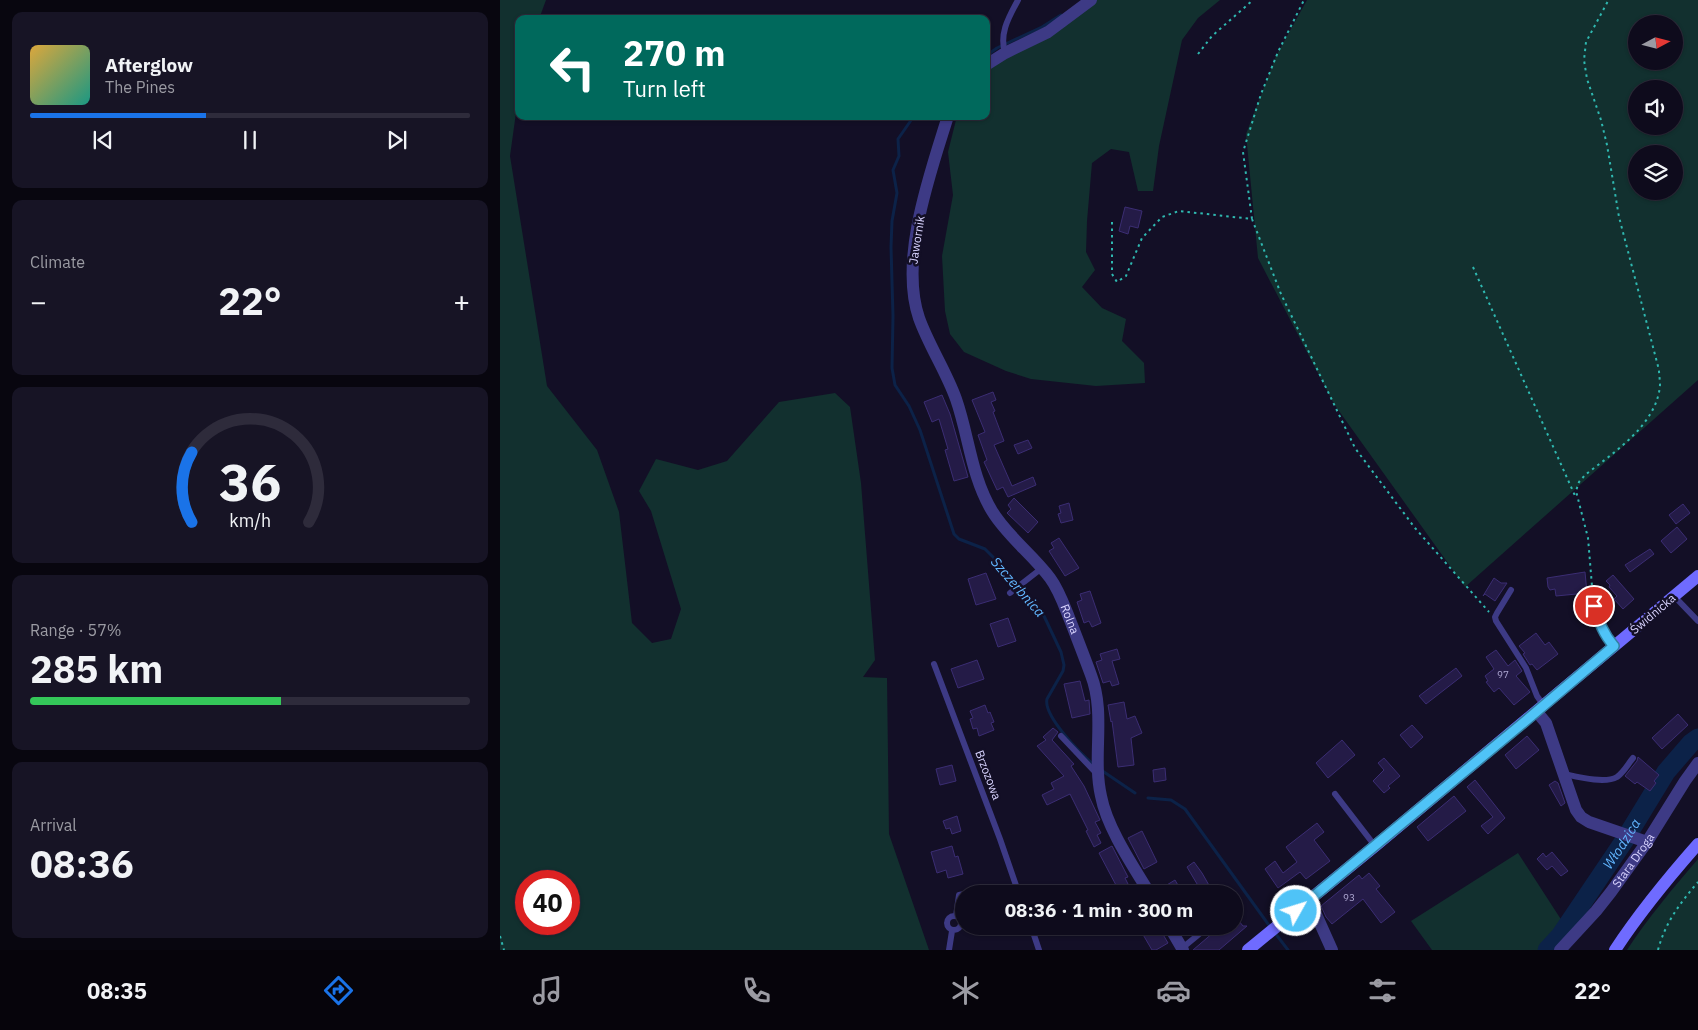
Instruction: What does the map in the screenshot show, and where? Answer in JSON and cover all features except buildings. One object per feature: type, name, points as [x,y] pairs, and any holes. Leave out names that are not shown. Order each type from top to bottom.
[{"type":"street","points":[[990,62],[1048,32],[1091,0]]},
{"type":"street","name":"Jawornik","points":[[941,363],[919,318],[914,298],[912,262],[914,244],[930,174],[947,120]]},
{"type":"street","name":"Rolna","points":[[941,363],[956,398],[973,463],[984,496],[999,522],[1042,568],[1059,591],[1093,681],[1098,702],[1100,722],[1098,770],[1101,796],[1112,826],[1145,885]]},
{"type":"street","name":"Świdnicka","points":[[1248,950],[1541,709],[1698,576]]},
{"type":"street","points":[[1541,709],[1576,810],[1581,817],[1589,822],[1645,841]]},
{"type":"street","name":"Stara Droga","points":[[1560,950],[1596,911],[1698,763]]},
{"type":"street","points":[[1615,950],[1630,927],[1698,844]]},
{"type":"street","points":[[1308,902],[1315,912],[1332,950]]},
{"type":"street","points":[[1174,935],[1181,949]]},
{"type":"lane","points":[[1005,53],[1002,43],[1005,24],[1018,0]]},
{"type":"lane","points":[[1010,593],[1042,568]]},
{"type":"lane","points":[[1511,590],[1495,616],[1496,620],[1526,668],[1541,709]]},
{"type":"lane","points":[[1674,596],[1698,621]]},
{"type":"lane","points":[[1594,606],[1601,629],[1614,646]]},
{"type":"lane","name":"Brzozowa","points":[[934,664],[1016,885]]},
{"type":"lane","points":[[1061,736],[1098,770]]},
{"type":"lane","points":[[1563,774],[1580,778],[1612,779],[1622,773],[1633,758]]},
{"type":"lane","points":[[1335,794],[1375,846]]},
{"type":"lane","points":[[952,931],[948,928],[947,921],[952,916],[955,916]]},
{"type":"lane","points":[[949,950],[952,931]]},
{"type":"lane","points":[[1034,935],[1039,950]]},
{"type":"lane","points":[[1181,949],[1198,935]]},
{"type":"path","points":[[1198,54],[1212,36],[1254,0]]},
{"type":"path","points":[[1304,0],[1278,52],[1261,94],[1243,152],[1252,219],[1282,294],[1355,448],[1415,528],[1496,620]]},
{"type":"path","points":[[1577,500],[1576,491],[1579,482],[1633,436],[1646,420],[1655,403],[1660,387],[1659,370],[1619,217],[1601,120],[1586,80],[1584,60],[1586,42],[1608,1]]},
{"type":"path","points":[[1112,222],[1112,274],[1117,282],[1126,276],[1142,238],[1162,217],[1179,211],[1252,219]]},
{"type":"path","points":[[1472,267],[1577,500],[1588,538],[1594,606]]},
{"type":"path","points":[[1658,950],[1668,922],[1678,906],[1698,882]]},
{"type":"path","points":[[500,936],[504,950]]},
{"type":"green space","points":[[500,0],[546,0],[540,15],[515,15],[515,120],[510,156],[547,386],[597,450],[619,512],[632,623],[652,643],[671,639],[681,609],[651,511],[639,491],[656,459],[698,470],[727,461],[779,402],[835,393],[850,407],[861,483],[875,660],[863,677],[887,678],[889,834],[929,950],[500,950]]},
{"type":"green space","points":[[1091,0],[1220,0],[1198,18],[1182,40],[1159,146],[1153,191],[1138,191],[1129,152],[1111,149],[1092,163],[1086,252],[1095,270],[1082,287],[1102,308],[1126,319],[1122,341],[1144,363],[1145,383],[1096,386],[1031,379],[1006,371],[964,352],[950,334],[945,311],[942,256],[953,195],[948,152],[956,120],[990,120],[990,63]]},
{"type":"green space","points":[[1307,0],[1698,0],[1698,380],[1465,587],[1334,404],[1258,258],[1246,134],[1276,56]]},
{"type":"green space","points":[[1518,853],[1562,921],[1560,936],[1547,950],[1432,950],[1411,921]]},
{"type":"green space","points":[[1698,859],[1698,950],[1627,950],[1643,926]]},
{"type":"waterway","name":"Szczerbnica","points":[[990,53],[1042,27],[1061,15]]},
{"type":"waterway","name":"Szczerbnica","points":[[911,120],[898,139],[899,156],[893,170],[897,193],[892,221],[891,247],[892,368],[895,385],[909,406],[920,430],[954,534],[959,539],[985,549],[998,562],[1011,581],[1044,616],[1061,652],[1064,665],[1063,671],[1047,699],[1047,706],[1064,734],[1094,765]]},
{"type":"waterway","name":"Włodzica","points":[[1547,950],[1560,936],[1624,841],[1666,772],[1691,743],[1698,738]]},
{"type":"waterway","name":"Szczerbnica","points":[[1101,770],[1135,793]]},
{"type":"waterway","name":"Szczerbnica","points":[[1148,798],[1171,800],[1185,809],[1271,928]]},
{"type":"waterway","name":"Szczerbnica","points":[[1275,933],[1288,950]]},
{"type":"route","points":[[1296,911],[1614,646],[1601,629],[1594,606]]}]
